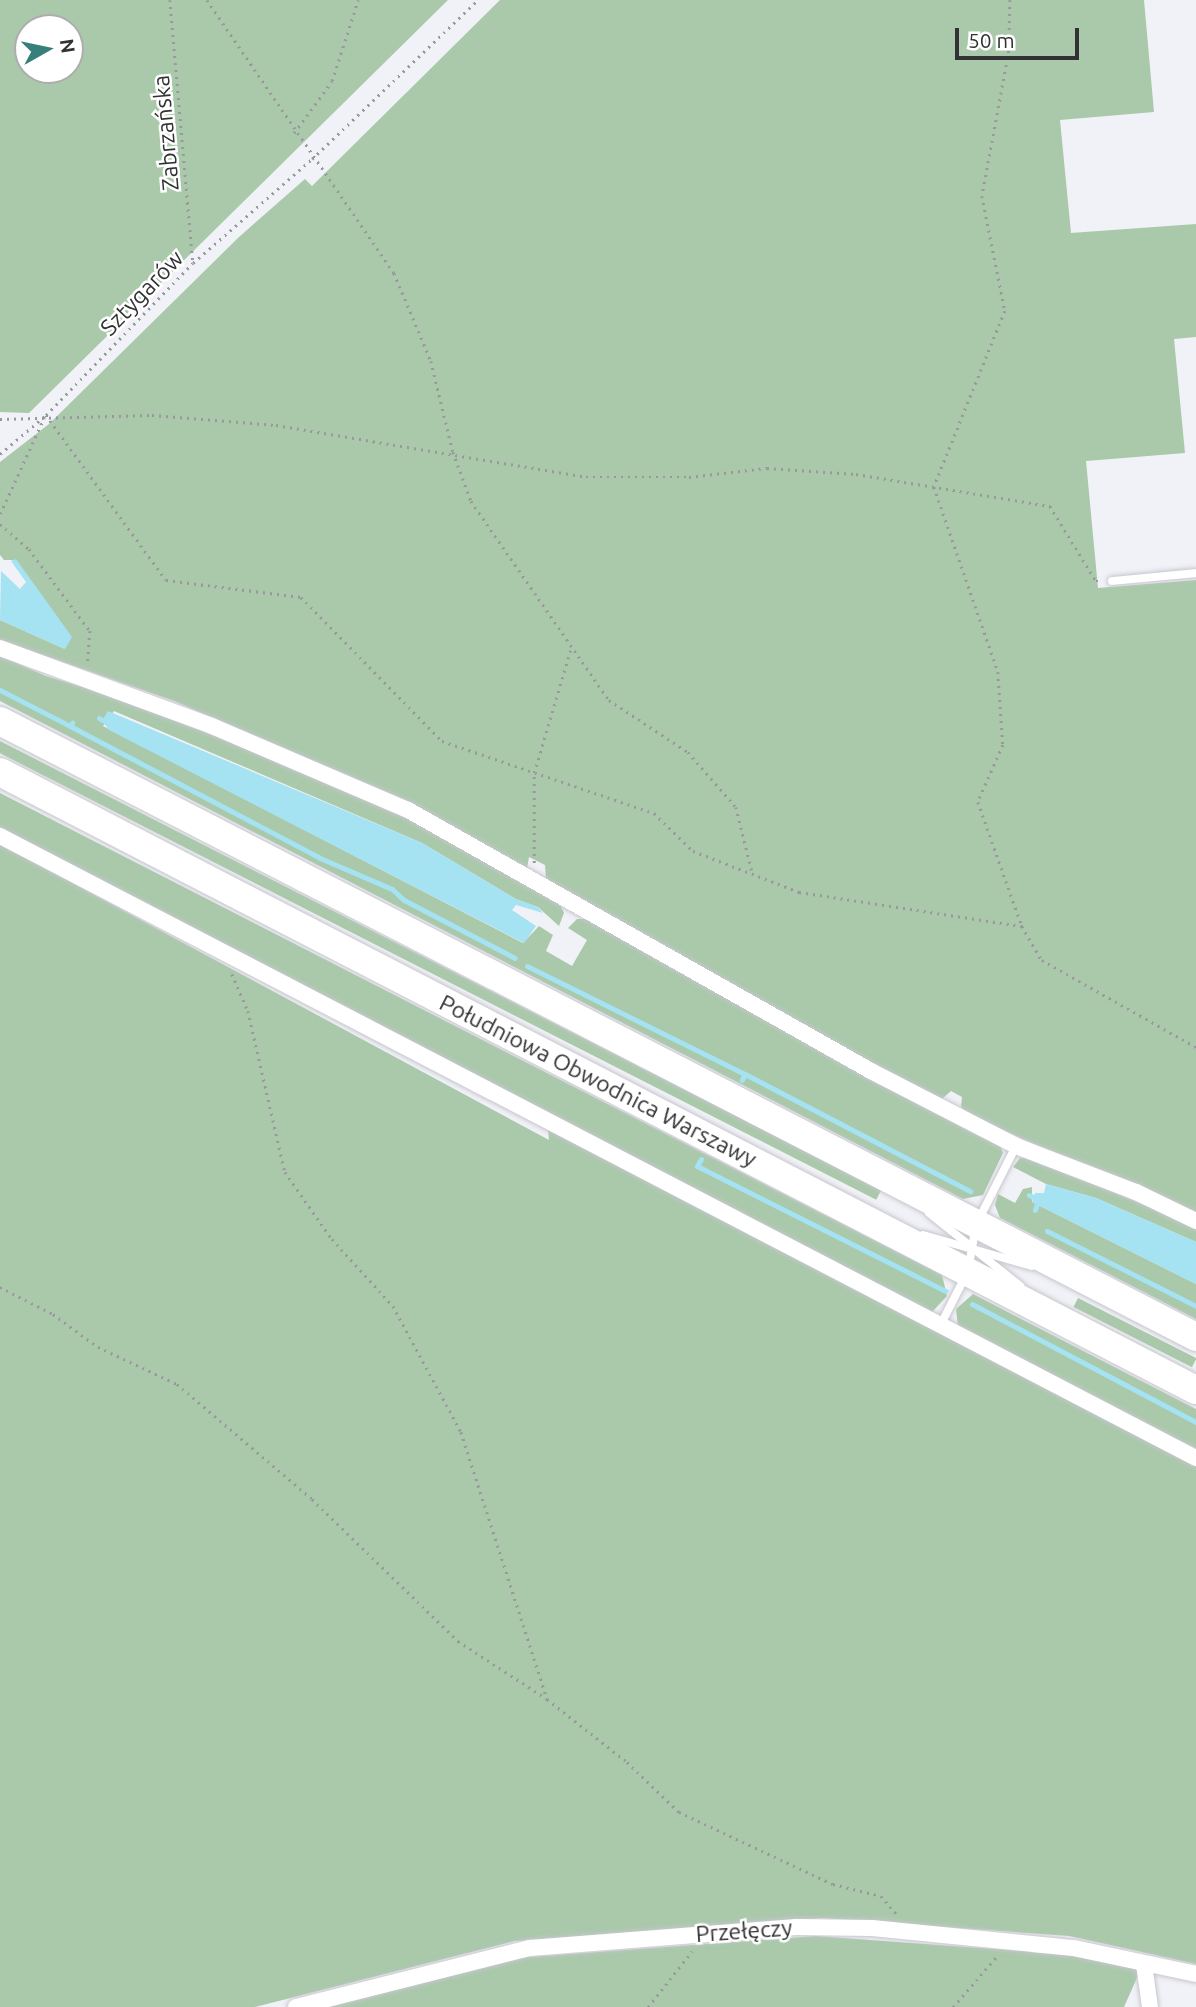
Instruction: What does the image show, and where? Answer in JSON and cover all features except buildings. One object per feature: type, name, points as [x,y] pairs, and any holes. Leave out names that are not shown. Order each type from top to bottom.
[{"type":"highway","name":"Południowa Obwodnica Warszawy","points":[[0,721],[886,1179],[1066,1322],[1196,1390]]},
{"type":"highway","name":"Południowa Obwodnica Warszawy","points":[[0,772],[867,1219],[1085,1281],[1196,1337]]},
{"type":"street","points":[[0,648],[212,726],[408,810],[848,1058],[1016,1146],[1136,1192],[1196,1221]]},
{"type":"street","points":[[0,836],[1196,1458]]},
{"type":"street","name":"Przełęczy","points":[[296,2007],[530,1948],[796,1927],[872,1928],[913,1935],[1074,1948],[1196,1974]]},
{"type":"street","points":[[1144,1964],[1150,2007]]},
{"type":"lane","points":[[1112,581],[1196,573]]},
{"type":"lane","points":[[940,1326],[1016,1146]]},
{"type":"path","name":"Zabrzańska","points":[[170,0],[193,263]]},
{"type":"path","points":[[207,0],[312,159],[394,273],[431,361],[453,452],[471,501],[609,700],[688,752],[736,807],[753,875]]},
{"type":"path","points":[[295,133],[332,81],[358,0]]},
{"type":"path","name":"Sztygarów","points":[[0,454],[46,415],[193,263],[312,159],[478,0]]},
{"type":"path","points":[[1010,0],[1009,51],[982,196],[1006,310],[934,487],[998,672],[1003,745],[978,802],[1022,926],[1042,960],[1196,1047]]},
{"type":"path","points":[[0,419],[46,415],[152,415],[262,424],[453,452],[586,477],[689,477],[767,468],[856,474],[1050,506],[1096,581],[1112,581]]},
{"type":"path","points":[[46,415],[166,580],[301,597],[442,741],[654,813],[693,851],[799,892],[1022,926]]},
{"type":"path","points":[[0,514],[46,415]]},
{"type":"path","points":[[0,524],[29,549],[90,631],[87,682]]},
{"type":"path","points":[[534,880],[534,773],[572,646]]},
{"type":"path","points":[[223,952],[248,1011],[285,1172],[332,1239],[393,1306],[461,1432],[547,1699]]},
{"type":"path","points":[[0,1287],[52,1314],[98,1347],[177,1384],[312,1499],[458,1641],[547,1699],[627,1762],[679,1812],[833,1884],[881,1896],[913,1935]]},
{"type":"path","points":[[648,2007],[705,1934]]},
{"type":"path","points":[[953,2007],[1007,1942]]},
{"type":"green space","points":[[0,0],[448,0],[29,413],[0,412]]},
{"type":"green space","points":[[500,0],[1144,0],[1154,112],[1060,120],[1071,233],[1196,224],[1196,337],[1174,339],[1185,453],[1086,461],[1098,588],[1196,580],[1196,1215],[971,1116],[961,1107],[962,1097],[951,1091],[942,1099],[833,1045],[546,879],[545,865],[529,857],[527,868],[426,811],[246,732],[174,701],[0,640],[0,620],[65,649],[16,560],[4,560],[0,555],[0,462],[49,424],[239,237],[305,179],[312,186]]},
{"type":"green space","points":[[0,656],[46,676],[152,708],[425,825],[559,902],[564,913],[559,926],[538,907],[516,899],[422,843],[114,711],[103,726],[523,943],[539,926],[553,935],[546,951],[572,966],[587,940],[568,928],[577,919],[591,919],[838,1062],[999,1143],[1003,1153],[983,1195],[963,1199],[0,701]]},
{"type":"green space","points":[[0,741],[881,1190],[876,1200],[0,753]]},
{"type":"green space","points":[[0,793],[942,1275],[947,1296],[932,1312],[0,827]]},
{"type":"green space","points":[[0,844],[549,1140],[548,1129],[1196,1466],[1196,1964],[1069,1936],[822,1918],[515,1941],[255,2007],[0,2007]]},
{"type":"green space","points":[[1020,1158],[1031,1158],[1196,1229],[1196,1242],[1096,1198],[1046,1184],[1013,1167]]},
{"type":"green space","points":[[1032,1187],[1032,1202],[1196,1284],[1196,1319],[1000,1218],[995,1205],[998,1194],[1015,1203],[1023,1189]]},
{"type":"green space","points":[[973,1294],[1196,1409],[1196,1452],[958,1327],[956,1309]]},
{"type":"green space","points":[[1078,1298],[1196,1358],[1192,1367],[1073,1307]]},
{"type":"green space","points":[[816,1936],[1064,1954],[1141,1969],[1124,2007],[322,2007],[516,1958]]},
{"type":"water","points":[[16,559],[72,637],[65,649],[0,620],[1,571],[20,589],[26,582],[11,561]]},
{"type":"water","points":[[108,711],[422,843],[516,899],[538,907],[543,913],[516,905],[512,910],[536,926],[524,943],[109,730],[102,721]]},
{"type":"water","points":[[1046,1184],[1096,1198],[1196,1242],[1196,1284],[1032,1202],[1035,1193],[1044,1193]]},
{"type":"waterway","points":[[0,690],[70,726],[72,723]]},
{"type":"waterway","points":[[70,726],[320,858],[392,889],[404,900],[515,958]]},
{"type":"waterway","points":[[527,966],[745,1074],[742,1080]]},
{"type":"waterway","points":[[745,1074],[970,1191]]},
{"type":"waterway","points":[[701,1159],[697,1166],[945,1291]]},
{"type":"waterway","points":[[1029,1195],[1033,1197]]},
{"type":"waterway","points":[[1035,1210],[1037,1204]]},
{"type":"waterway","points":[[1047,1231],[1196,1306]]},
{"type":"waterway","points":[[972,1304],[1196,1422]]}]
